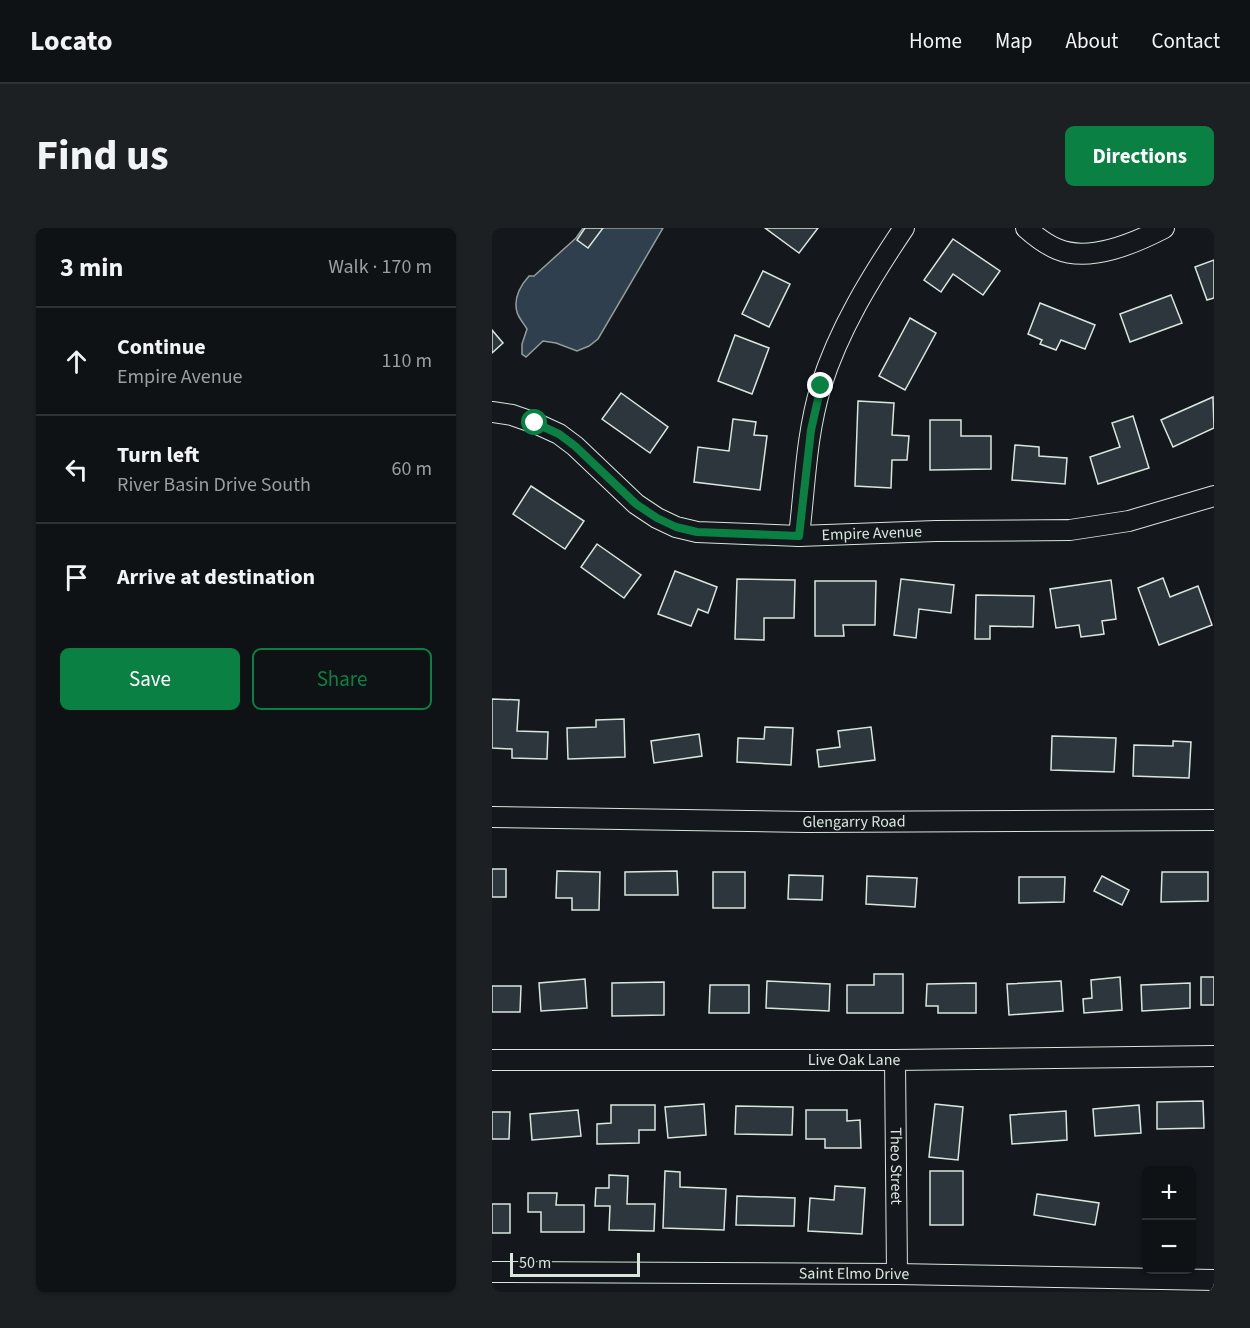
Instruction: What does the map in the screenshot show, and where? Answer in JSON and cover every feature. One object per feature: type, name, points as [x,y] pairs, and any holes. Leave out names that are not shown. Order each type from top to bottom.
[{"type":"street","points":[[799,536],[811,430],[821,386],[855,307],[904,228]]},
{"type":"street","points":[[1026,228],[1058,250],[1082,253],[1108,252],[1138,242],[1164,228]]},
{"type":"street","name":"Empire Avenue","points":[[492,412],[512,415],[559,434],[575,446],[636,504],[676,527],[697,532],[799,536],[936,531],[1070,530],[1129,521],[1214,496]]},
{"type":"street","name":"Glengarry Road","points":[[492,817],[807,822],[1214,820]]},
{"type":"street","name":"Live Oak Lane","points":[[492,1060],[896,1060],[1214,1056]]},
{"type":"street","name":"Theo Street","points":[[896,1060],[897,1274]]},
{"type":"street","name":"Saint Elmo Drive","points":[[492,1272],[897,1274],[1214,1280]]},
{"type":"water","points":[[583,228],[663,228],[598,339],[577,351],[543,341],[526,357],[522,354],[522,344],[527,329],[517,312],[518,292],[529,276],[534,276],[576,238]]},
{"type":"building","points":[[585,228],[603,228],[588,248],[577,240]]},
{"type":"building","points":[[765,228],[818,228],[799,253]]},
{"type":"building","points":[[953,239],[1000,271],[983,295],[953,274],[941,292],[924,280]]},
{"type":"building","points":[[1214,260],[1214,298],[1207,300],[1195,267]]},
{"type":"building","points":[[763,271],[790,284],[769,327],[742,314]]},
{"type":"building","points":[[1171,295],[1182,323],[1130,342],[1120,314]]},
{"type":"building","points":[[1040,303],[1095,325],[1085,349],[1061,340],[1056,350],[1040,344],[1042,340],[1028,334]]},
{"type":"building","points":[[910,318],[936,333],[905,390],[879,376]]},
{"type":"building","points":[[492,330],[503,343],[492,353]]},
{"type":"building","points":[[735,335],[769,348],[752,394],[718,381]]},
{"type":"building","points":[[621,393],[668,427],[650,453],[602,419]]},
{"type":"building","points":[[1213,397],[1214,428],[1173,447],[1161,420]]},
{"type":"building","points":[[858,401],[894,403],[892,435],[909,436],[907,460],[892,460],[891,488],[855,486]]},
{"type":"building","points":[[1133,416],[1149,468],[1098,484],[1090,457],[1120,447],[1112,423]]},
{"type":"building","points":[[733,419],[756,422],[754,435],[767,436],[760,490],[694,482],[698,447],[729,451]]},
{"type":"building","points":[[930,420],[961,420],[961,436],[991,436],[991,469],[930,470]]},
{"type":"building","points":[[1015,445],[1039,447],[1039,456],[1067,458],[1065,484],[1012,480]]},
{"type":"building","points":[[531,486],[584,521],[565,549],[513,514]]},
{"type":"building","points":[[597,544],[641,575],[624,598],[581,567]]},
{"type":"building","points":[[675,571],[717,587],[708,613],[698,609],[691,626],[658,614]]},
{"type":"building","points":[[1163,578],[1170,597],[1198,586],[1212,625],[1159,645],[1138,588]]},
{"type":"building","points":[[737,579],[795,580],[794,618],[764,618],[764,640],[735,639]]},
{"type":"building","points":[[901,579],[954,585],[951,613],[919,609],[916,638],[894,635]]},
{"type":"building","points":[[1111,580],[1116,619],[1102,621],[1104,634],[1081,637],[1079,625],[1056,628],[1050,589]]},
{"type":"building","points":[[815,581],[876,581],[875,625],[843,625],[844,636],[815,636]]},
{"type":"building","points":[[976,595],[1034,596],[1033,627],[990,626],[990,639],[975,639]]},
{"type":"building","points":[[492,699],[519,700],[517,731],[548,732],[547,759],[512,758],[512,749],[492,748]]},
{"type":"building","points":[[624,719],[625,757],[568,759],[567,728],[596,727],[596,720]]},
{"type":"building","points":[[765,727],[793,728],[791,765],[737,762],[738,738],[764,739]]},
{"type":"building","points":[[871,727],[875,760],[819,767],[817,750],[840,747],[838,731]]},
{"type":"building","points":[[699,734],[702,756],[654,763],[651,741]]},
{"type":"building","points":[[1052,736],[1116,738],[1114,772],[1051,770]]},
{"type":"building","points":[[1173,741],[1191,742],[1189,778],[1133,776],[1134,745],[1173,746]]},
{"type":"building","points":[[492,869],[506,869],[506,897],[492,897]]},
{"type":"building","points":[[557,871],[600,872],[599,910],[572,910],[572,898],[556,898]]},
{"type":"building","points":[[677,871],[678,895],[625,895],[625,872]]},
{"type":"building","points":[[713,872],[745,872],[745,908],[713,908]]},
{"type":"building","points":[[1162,872],[1208,872],[1208,901],[1161,902]]},
{"type":"building","points":[[789,875],[823,876],[822,900],[788,899]]},
{"type":"building","points":[[867,876],[917,878],[915,907],[866,904]]},
{"type":"building","points":[[1102,876],[1129,890],[1122,905],[1094,891]]},
{"type":"building","points":[[1019,877],[1065,877],[1064,902],[1019,903]]},
{"type":"building","points":[[874,974],[903,974],[903,1013],[847,1013],[847,985],[874,985]]},
{"type":"building","points":[[1120,977],[1122,1010],[1084,1013],[1083,999],[1092,998],[1091,980]]},
{"type":"building","points":[[1201,977],[1214,977],[1214,1005],[1201,1005]]},
{"type":"building","points":[[585,979],[587,1008],[541,1011],[539,983]]},
{"type":"building","points":[[767,981],[830,984],[829,1011],[766,1008]]},
{"type":"building","points":[[1061,981],[1063,1011],[1009,1015],[1007,984]]},
{"type":"building","points":[[664,982],[664,1015],[612,1016],[612,983]]},
{"type":"building","points":[[976,983],[976,1013],[938,1013],[938,1006],[926,1006],[927,984]]},
{"type":"building","points":[[1190,983],[1190,1008],[1142,1011],[1141,985]]},
{"type":"building","points":[[710,985],[749,985],[749,1013],[709,1013]]},
{"type":"building","points":[[492,986],[521,986],[520,1012],[492,1012]]},
{"type":"building","points":[[1203,1101],[1204,1128],[1157,1129],[1157,1102]]},
{"type":"building","points":[[704,1104],[706,1135],[668,1138],[665,1107]]},
{"type":"building","points":[[935,1104],[963,1107],[958,1160],[929,1157]]},
{"type":"building","points":[[611,1105],[655,1105],[655,1130],[639,1130],[639,1143],[597,1144],[597,1124],[611,1123]]},
{"type":"building","points":[[1139,1105],[1141,1133],[1095,1136],[1093,1109]]},
{"type":"building","points":[[736,1106],[793,1107],[792,1135],[735,1134]]},
{"type":"building","points":[[578,1110],[581,1136],[532,1140],[530,1114]]},
{"type":"building","points":[[806,1110],[847,1110],[847,1121],[860,1120],[861,1148],[825,1148],[825,1139],[806,1139]]},
{"type":"building","points":[[1066,1111],[1067,1140],[1012,1144],[1010,1115]]},
{"type":"building","points":[[492,1112],[510,1112],[509,1139],[492,1139]]},
{"type":"building","points":[[665,1171],[680,1172],[680,1187],[726,1189],[724,1230],[663,1228]]},
{"type":"building","points":[[930,1171],[963,1171],[963,1225],[930,1225]]},
{"type":"building","points":[[609,1175],[628,1176],[627,1204],[655,1204],[654,1231],[609,1230],[610,1206],[595,1206],[596,1188],[609,1188]]},
{"type":"building","points":[[835,1186],[865,1188],[862,1234],[808,1231],[810,1198],[834,1200]]},
{"type":"building","points":[[528,1193],[557,1193],[556,1205],[584,1205],[584,1232],[541,1232],[541,1212],[528,1212]]},
{"type":"building","points":[[1037,1194],[1099,1203],[1095,1225],[1034,1215]]},
{"type":"building","points":[[737,1196],[795,1198],[794,1226],[736,1225]]},
{"type":"building","points":[[492,1204],[510,1204],[510,1233],[492,1233]]},
{"type":"route","points":[[535,423],[559,434],[575,446],[636,504],[676,527],[697,532],[799,536],[811,430],[821,386]]}]
